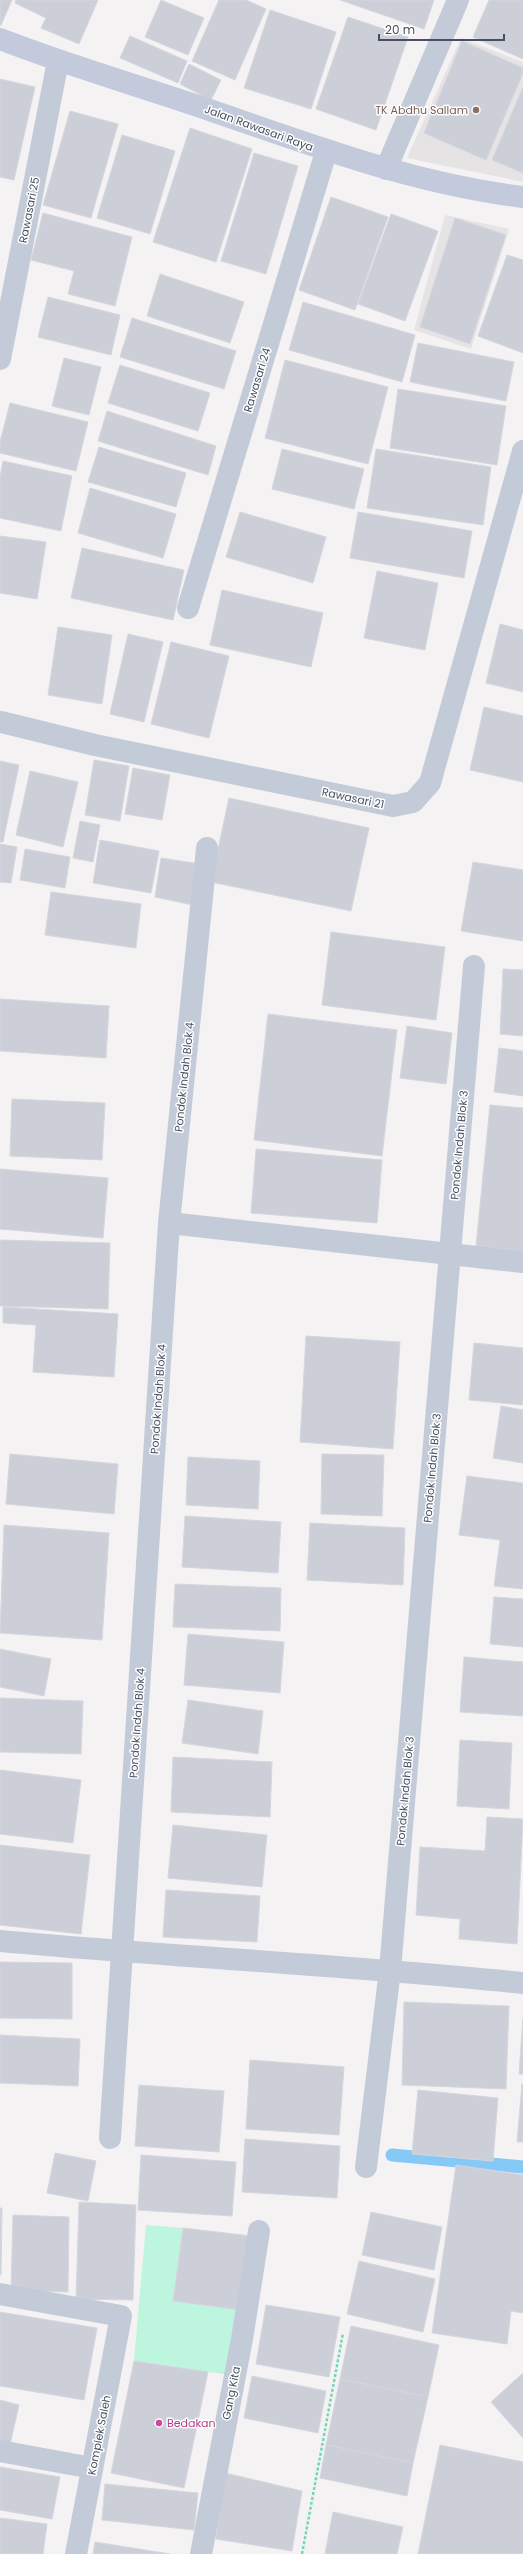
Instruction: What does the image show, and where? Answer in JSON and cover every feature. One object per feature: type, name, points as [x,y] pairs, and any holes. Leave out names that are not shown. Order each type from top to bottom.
[{"type":"street","points":[[386,169],[458,0]]},
{"type":"street","name":"Jalan Rawasari Raya","points":[[0,39],[58,61],[195,105],[326,152],[470,191],[523,197]]},
{"type":"street","name":"Rawasari 25","points":[[0,360],[58,61]]},
{"type":"street","name":"Rawasari 24","points":[[188,608],[326,152]]},
{"type":"street","name":"Rawasari 21","points":[[1,722],[95,745],[393,806],[413,802],[430,783],[523,450]]},
{"type":"street","name":"Pondok Indah Blok 4","points":[[110,2138],[169,1223],[207,848]]},
{"type":"street","name":"Pondok Indah Blok 3","points":[[366,2166],[390,1970],[474,966]]},
{"type":"street","points":[[169,1223],[523,1262]]},
{"type":"street","points":[[0,1941],[122,1952],[390,1970],[523,1983]]},
{"type":"street","name":"Gang Kita","points":[[201,2554],[242,2339],[259,2231]]},
{"type":"street","name":"Komplek Saleh","points":[[0,2294],[121,2316],[76,2554]]},
{"type":"street","points":[[0,2451],[92,2468]]},
{"type":"path","points":[[302,2554],[343,2333]]},
{"type":"shaded area","name":"TK Abdhu Sallam","points":[[461,38],[523,62],[523,182],[407,158]]},
{"type":"shaded area","points":[[445,215],[509,229],[471,349],[414,330]]},
{"type":"green space","points":[[146,2225],[183,2228],[173,2301],[241,2310],[230,2375],[134,2361]]},
{"type":"building","points":[[0,0],[12,0],[1,25],[0,25]]},
{"type":"building","points":[[16,0],[98,0],[79,44],[41,28],[46,18],[15,3]]},
{"type":"building","points":[[161,0],[204,18],[188,55],[145,37]]},
{"type":"building","points":[[219,0],[246,0],[266,9],[235,80],[192,61]]},
{"type":"building","points":[[340,0],[434,0],[424,29]]},
{"type":"building","points":[[489,0],[523,0],[523,59],[473,37]]},
{"type":"building","points":[[270,10],[336,32],[311,109],[244,88]]},
{"type":"building","points":[[348,17],[408,37],[376,130],[316,109]]},
{"type":"building","points":[[130,36],[187,61],[178,83],[120,58]]},
{"type":"building","points":[[462,41],[523,68],[523,73],[486,160],[424,133]]},
{"type":"building","points":[[189,64],[221,80],[211,100],[180,84]]},
{"type":"building","points":[[0,79],[35,87],[14,180],[0,177]]},
{"type":"building","points":[[523,87],[523,173],[492,160]]},
{"type":"building","points":[[70,111],[118,124],[91,218],[43,205]]},
{"type":"building","points":[[190,128],[252,149],[216,262],[153,242]]},
{"type":"building","points":[[122,135],[175,151],[150,234],[97,218]]},
{"type":"building","points":[[254,153],[298,166],[266,274],[221,261]]},
{"type":"building","points":[[331,197],[388,217],[355,310],[299,290]]},
{"type":"building","points":[[43,213],[132,237],[115,306],[68,294],[74,271],[31,260]]},
{"type":"building","points":[[391,214],[438,231],[405,321],[358,304]]},
{"type":"building","points":[[455,218],[506,235],[470,344],[420,327]]},
{"type":"building","points":[[507,255],[523,260],[523,353],[478,336]]},
{"type":"building","points":[[160,274],[244,302],[230,343],[147,316]]},
{"type":"building","points":[[48,297],[120,315],[111,355],[38,337]]},
{"type":"building","points":[[303,302],[415,335],[402,382],[289,350]]},
{"type":"building","points":[[132,318],[236,351],[224,389],[120,357]]},
{"type":"building","points":[[418,343],[514,362],[506,401],[410,382]]},
{"type":"building","points":[[64,358],[101,367],[89,415],[52,406]]},
{"type":"building","points":[[285,360],[388,387],[368,464],[265,438]]},
{"type":"building","points":[[120,365],[210,393],[198,431],[108,403]]},
{"type":"building","points":[[398,389],[506,406],[497,465],[390,448]]},
{"type":"building","points":[[10,403],[88,422],[76,471],[0,453],[0,442]]},
{"type":"building","points":[[107,411],[216,446],[208,475],[98,441]]},
{"type":"building","points":[[99,447],[186,473],[176,507],[88,482]]},
{"type":"building","points":[[282,449],[364,469],[354,509],[272,489]]},
{"type":"building","points":[[376,449],[491,467],[483,525],[367,508]]},
{"type":"building","points":[[3,461],[72,476],[61,531],[0,518],[0,477]]},
{"type":"building","points":[[90,488],[176,514],[163,558],[78,533]]},
{"type":"building","points":[[240,512],[326,537],[313,583],[226,557]]},
{"type":"building","points":[[358,512],[472,531],[464,578],[350,558]]},
{"type":"building","points":[[0,536],[46,542],[37,599],[0,593]]},
{"type":"building","points":[[82,548],[184,570],[173,620],[71,598]]},
{"type":"building","points":[[377,571],[438,583],[425,650],[364,638]]},
{"type":"building","points":[[222,590],[323,613],[311,667],[210,645]]},
{"type":"building","points":[[500,624],[523,630],[523,692],[486,683]]},
{"type":"building","points":[[58,627],[112,635],[102,704],[48,695]]},
{"type":"building","points":[[128,634],[163,642],[144,722],[110,714]]},
{"type":"building","points":[[171,642],[229,656],[209,738],[151,724]]},
{"type":"building","points":[[484,707],[523,716],[523,782],[470,770]]},
{"type":"building","points":[[94,760],[129,766],[120,821],[85,815]]},
{"type":"building","points":[[0,761],[19,765],[3,842],[0,842]]},
{"type":"building","points":[[133,768],[170,775],[162,820],[125,814]]},
{"type":"building","points":[[30,771],[78,782],[63,847],[16,835]]},
{"type":"building","points":[[229,798],[369,828],[351,911],[211,882]]},
{"type":"building","points":[[80,821],[100,825],[93,862],[73,858]]},
{"type":"building","points":[[100,840],[159,851],[151,893],[93,883]]},
{"type":"building","points":[[0,844],[17,847],[11,883],[0,882]]},
{"type":"building","points":[[25,849],[70,857],[65,888],[20,880]]},
{"type":"building","points":[[161,858],[200,864],[193,905],[155,897]]},
{"type":"building","points":[[473,862],[523,870],[523,941],[461,931]]},
{"type":"building","points":[[51,892],[141,904],[136,948],[45,935]]},
{"type":"building","points":[[331,932],[445,947],[436,1020],[322,1005]]},
{"type":"building","points":[[503,969],[523,970],[523,1036],[500,1034]]},
{"type":"building","points":[[0,999],[109,1006],[106,1058],[0,1051]]},
{"type":"building","points":[[268,1014],[397,1030],[382,1156],[254,1140]]},
{"type":"building","points":[[407,1026],[452,1033],[446,1084],[400,1078]]},
{"type":"building","points":[[499,1048],[523,1051],[523,1096],[494,1092]]},
{"type":"building","points":[[12,1099],[105,1103],[102,1160],[10,1156]]},
{"type":"building","points":[[490,1105],[523,1108],[523,1251],[476,1246]]},
{"type":"building","points":[[256,1149],[382,1160],[377,1223],[251,1213]]},
{"type":"building","points":[[0,1169],[108,1178],[103,1238],[0,1229]]},
{"type":"building","points":[[0,1240],[110,1243],[108,1309],[0,1306]]},
{"type":"building","points":[[3,1307],[118,1314],[114,1377],[33,1372],[36,1325],[3,1323]]},
{"type":"building","points":[[306,1336],[400,1342],[393,1449],[300,1442]]},
{"type":"building","points":[[474,1343],[523,1348],[523,1405],[469,1400]]},
{"type":"building","points":[[501,1406],[523,1410],[523,1463],[493,1458]]},
{"type":"building","points":[[10,1454],[118,1464],[114,1514],[6,1504]]},
{"type":"building","points":[[322,1454],[384,1455],[382,1516],[321,1514]]},
{"type":"building","points":[[188,1457],[260,1461],[258,1509],[186,1505]]},
{"type":"building","points":[[467,1476],[523,1483],[523,1589],[494,1586],[500,1540],[459,1535]]},
{"type":"building","points":[[185,1516],[281,1522],[278,1573],[182,1567]]},
{"type":"building","points":[[310,1523],[405,1528],[403,1585],[307,1580]]},
{"type":"building","points":[[4,1525],[109,1533],[102,1640],[0,1633]]},
{"type":"building","points":[[175,1584],[281,1588],[280,1631],[173,1627]]},
{"type":"building","points":[[494,1597],[523,1599],[523,1647],[490,1644]]},
{"type":"building","points":[[188,1634],[284,1642],[280,1693],[184,1685]]},
{"type":"building","points":[[0,1649],[51,1659],[44,1696],[0,1687]]},
{"type":"building","points":[[464,1657],[523,1662],[523,1716],[460,1712]]},
{"type":"building","points":[[0,1698],[83,1701],[81,1754],[0,1752]]},
{"type":"building","points":[[188,1700],[263,1711],[258,1754],[182,1743]]},
{"type":"building","points":[[460,1740],[512,1743],[509,1809],[457,1806]]},
{"type":"building","points":[[173,1757],[272,1762],[270,1817],[171,1812]]},
{"type":"building","points":[[0,1770],[81,1780],[73,1843],[0,1834]]},
{"type":"building","points":[[487,1817],[523,1819],[517,1944],[459,1939],[460,1919],[416,1915],[420,1847],[485,1851]]},
{"type":"building","points":[[173,1825],[267,1835],[262,1887],[168,1878]]},
{"type":"building","points":[[0,1845],[90,1855],[81,1934],[0,1925]]},
{"type":"building","points":[[166,1890],[260,1896],[257,1942],[163,1937]]},
{"type":"building","points":[[0,1962],[72,1963],[72,2019],[0,2018]]},
{"type":"building","points":[[404,2002],[509,2006],[506,2089],[402,2085]]},
{"type":"building","points":[[523,2018],[523,2074],[519,2074]]},
{"type":"building","points":[[0,2035],[80,2039],[78,2086],[0,2083]]},
{"type":"building","points":[[250,2060],[344,2067],[339,2135],[246,2129]]},
{"type":"building","points":[[522,2084],[523,2142],[517,2142]]},
{"type":"building","points":[[139,2085],[224,2091],[219,2152],[135,2146]]},
{"type":"building","points":[[418,2090],[498,2098],[493,2161],[412,2154]]},
{"type":"building","points":[[245,2139],[340,2146],[337,2198],[242,2192]]},
{"type":"building","points":[[55,2153],[96,2161],[88,2201],[47,2193]]},
{"type":"building","points":[[141,2155],[236,2162],[232,2216],[138,2210]]},
{"type":"building","points":[[456,2165],[523,2175],[523,2313],[511,2311],[507,2344],[432,2333]]},
{"type":"building","points":[[79,2202],[136,2205],[133,2300],[76,2299]]},
{"type":"building","points":[[0,2208],[2,2208],[1,2275],[0,2275]]},
{"type":"building","points":[[371,2212],[442,2227],[434,2270],[362,2255]]},
{"type":"building","points":[[13,2215],[69,2217],[68,2292],[11,2290]]},
{"type":"building","points":[[183,2228],[251,2236],[241,2310],[173,2301]]},
{"type":"building","points":[[359,2261],[435,2279],[423,2332],[347,2314]]},
{"type":"building","points":[[266,2305],[340,2317],[329,2377],[256,2364]]},
{"type":"building","points":[[0,2312],[97,2328],[84,2400],[0,2386]]},
{"type":"building","points":[[351,2326],[439,2345],[428,2397],[340,2379]]},
{"type":"building","name":"Bedakan","points":[[134,2361],[208,2372],[184,2488],[111,2473]]},
{"type":"building","points":[[523,2373],[523,2438],[491,2402]]},
{"type":"building","points":[[252,2376],[326,2391],[318,2433],[244,2418]]},
{"type":"building","points":[[340,2379],[428,2397],[413,2463],[326,2445]]},
{"type":"building","points":[[0,2400],[19,2405],[9,2449],[0,2447]]},
{"type":"building","points":[[326,2445],[413,2463],[407,2496],[320,2478]]},
{"type":"building","points":[[440,2445],[523,2462],[523,2554],[418,2554]]},
{"type":"building","points":[[0,2467],[60,2477],[52,2519],[0,2510]]},
{"type":"building","points":[[225,2473],[302,2491],[292,2551],[216,2539]]},
{"type":"building","points":[[105,2484],[198,2493],[194,2530],[102,2520]]},
{"type":"building","points":[[333,2512],[403,2527],[397,2554],[325,2554]]},
{"type":"building","points":[[0,2518],[47,2524],[43,2554],[0,2554]]},
{"type":"building","points":[[95,2542],[170,2554],[93,2554]]},
{"type":"waterway","points":[[392,2155],[523,2167]]},
{"type":"place","name":"TK Abdhu Sallam","points":[[476,110]]},
{"type":"place","name":"Bedakan","points":[[159,2423]]}]
